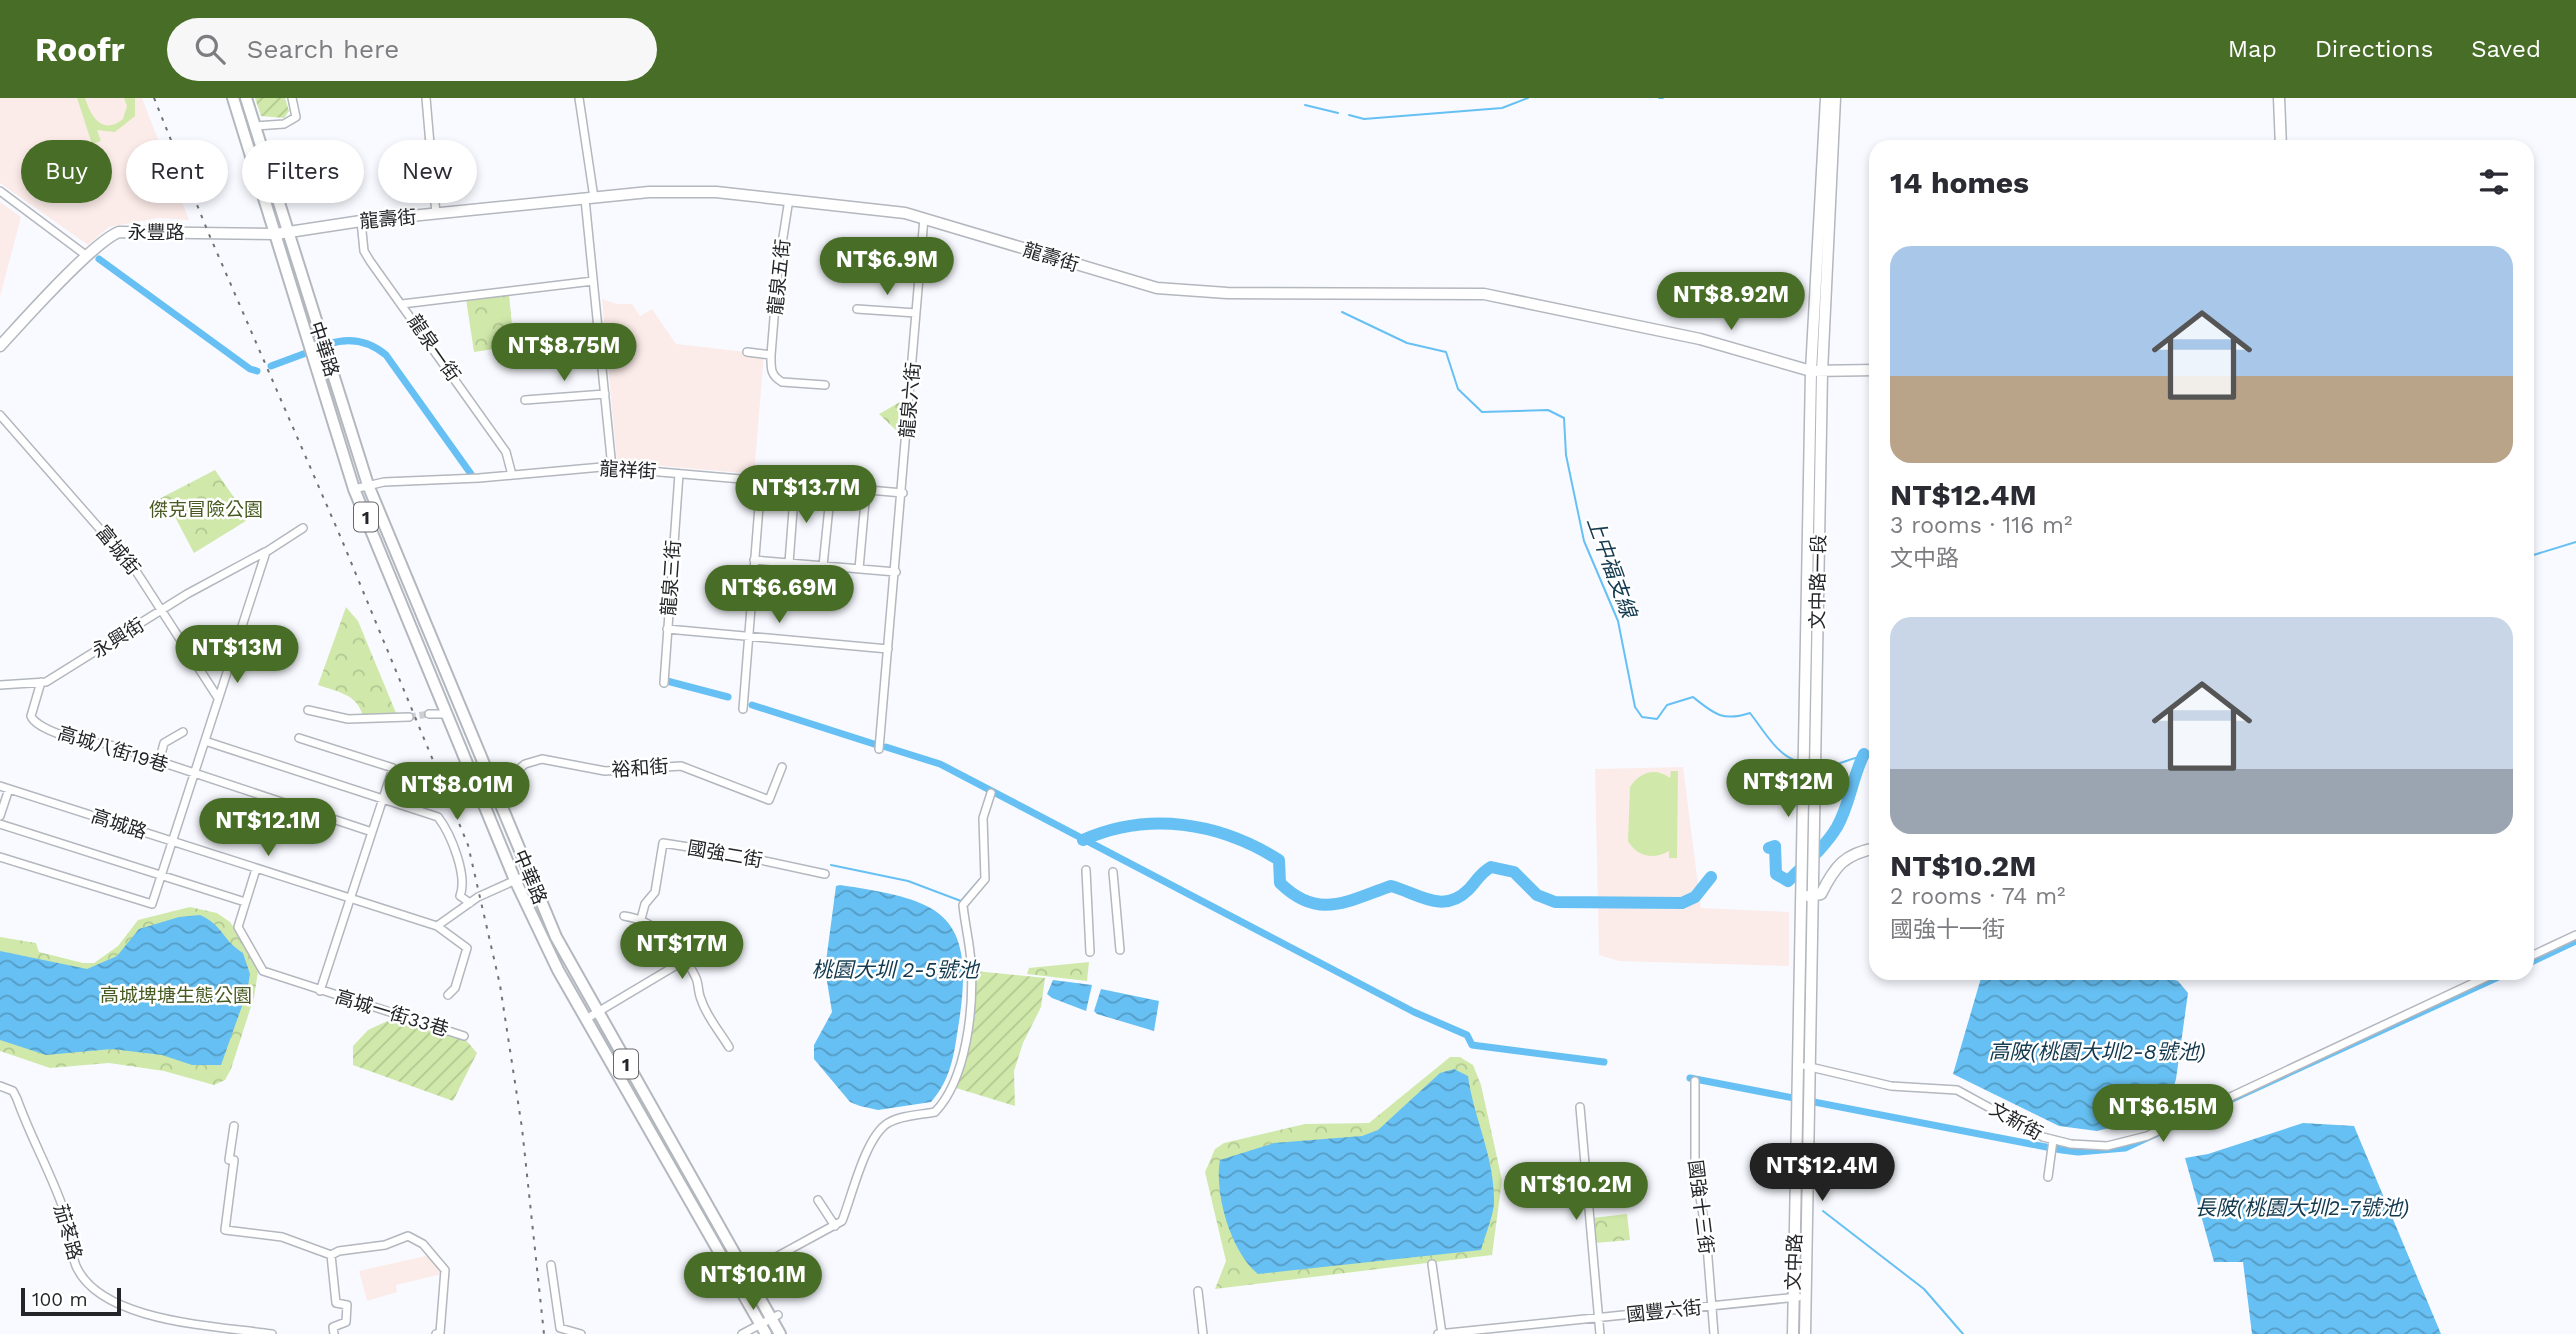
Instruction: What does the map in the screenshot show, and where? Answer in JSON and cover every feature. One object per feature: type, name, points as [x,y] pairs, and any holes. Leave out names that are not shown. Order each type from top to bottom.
[{"type":"main road","name":"1","points":[[233,98],[276,234]]},
{"type":"main road","name":"1","points":[[246,98],[289,231]]},
{"type":"main road","name":"中華路","points":[[289,231],[368,485],[556,937],[746,1273],[775,1316],[780,1334]]},
{"type":"main road","name":"中華路","points":[[276,234],[354,489],[516,880],[558,970],[763,1329]]},
{"type":"street","points":[[255,125],[289,122],[296,117],[292,98]]},
{"type":"street","points":[[426,98],[436,214]]},
{"type":"street","points":[[579,98],[589,198],[593,281],[612,468]]},
{"type":"street","name":"文中路一段","points":[[1826,98],[1829,133]]},
{"type":"street","name":"文中路一段","points":[[1811,1067],[1803,841],[1806,582],[1825,197],[1829,133],[1835,98]]},
{"type":"street","points":[[2279,98],[2281,140]]},
{"type":"street","name":"龍壽街","points":[[276,234],[360,221],[678,190],[789,199],[886,210],[924,218],[1157,288],[1214,292],[1458,293],[1511,297],[1700,339],[1816,371],[1869,370]]},
{"type":"street","points":[[0,191],[87,256]]},
{"type":"street","name":"龍泉五街","points":[[771,355],[778,269],[789,199]]},
{"type":"street","name":"龍泉六街","points":[[879,750],[903,493],[924,218]]},
{"type":"street","name":"龍泉一街","points":[[360,221],[364,251],[506,452],[512,475]]},
{"type":"street","name":"永豐路","points":[[0,346],[108,236],[119,232],[276,234]]},
{"type":"street","points":[[402,304],[593,281]]},
{"type":"street","points":[[857,309],[916,313]]},
{"type":"street","points":[[747,352],[771,355],[771,371],[776,379],[825,385]]},
{"type":"street","name":"文中路一段","points":[[1798,1065],[1806,894],[1814,879],[1818,582],[1816,371]]},
{"type":"street","points":[[525,400],[605,394]]},
{"type":"street","name":"富城街","points":[[0,415],[134,568],[218,698]]},
{"type":"street","name":"龍祥街","points":[[354,489],[368,485],[612,468],[903,493]]},
{"type":"street","name":"龍泉三街","points":[[664,683],[679,474]]},
{"type":"street","points":[[743,709],[761,481]]},
{"type":"street","points":[[789,563],[795,484]]},
{"type":"street","points":[[823,566],[831,487]]},
{"type":"street","points":[[859,569],[866,490]]},
{"type":"street","name":"永興街","points":[[0,685],[41,682],[303,528]]},
{"type":"street","points":[[0,857],[152,904],[266,552]]},
{"type":"street","points":[[754,560],[896,572]]},
{"type":"street","points":[[1806,582],[1818,582]]},
{"type":"street","points":[[667,629],[888,649]]},
{"type":"street","name":"高城八街19巷","points":[[41,682],[31,716],[40,726],[95,745],[104,743],[372,832]]},
{"type":"street","points":[[308,710],[348,719],[410,717]]},
{"type":"street","points":[[429,714],[447,714]]},
{"type":"street","points":[[159,762],[164,743],[183,732]]},
{"type":"street","points":[[299,738],[393,768],[320,991]]},
{"type":"street","points":[[205,741],[382,801],[438,817],[457,860],[463,888],[460,896],[470,903]]},
{"type":"street","name":"裕和街","points":[[478,791],[507,779],[525,764],[542,759],[605,771],[681,766],[768,800],[782,767]]},
{"type":"street","name":"高城路","points":[[0,786],[438,926],[467,948],[455,988],[448,995]]},
{"type":"street","points":[[0,816],[9,789]]},
{"type":"street","points":[[734,1279],[842,1221],[862,1166],[881,1128],[901,1118],[936,1112],[955,1080],[962,1059],[972,994],[963,905],[985,879],[983,818],[990,793]]},
{"type":"street","points":[[0,824],[246,902],[256,869]]},
{"type":"street","name":"國強二街","points":[[641,919],[645,904],[655,892],[663,843],[733,854],[825,874]]},
{"type":"street","points":[[1806,894],[1821,894],[1840,861],[1849,855],[1869,850]]},
{"type":"street","points":[[1086,870],[1090,952]]},
{"type":"street","points":[[1113,872],[1120,950]]},
{"type":"street","points":[[438,926],[470,903],[528,874]]},
{"type":"street","name":"高城一街33巷","points":[[246,902],[238,927],[263,971],[464,1036]]},
{"type":"street","points":[[624,916],[641,919],[661,933],[685,960],[697,979],[701,1000],[729,1047]]},
{"type":"street","points":[[2534,955],[2576,935]]},
{"type":"street","points":[[586,1019],[685,960]]},
{"type":"street","name":"文新街","points":[[1798,1065],[1891,1086],[1956,1090],[2052,1144],[2107,1146],[2147,1136],[2480,980]]},
{"type":"street","name":"文中路","points":[[1798,1065],[1798,1084],[1803,1107],[1805,1334]]},
{"type":"street","name":"文中路","points":[[1803,1107],[1810,1086],[1811,1067]]},
{"type":"street","name":"國強十三街","points":[[1695,1081],[1695,1168],[1706,1233],[1714,1334]]},
{"type":"street","name":"茄苳路","points":[[0,1086],[13,1091],[17,1099],[63,1209],[76,1264],[95,1288],[121,1307],[164,1318],[272,1334]]},
{"type":"street","points":[[1580,1107],[1600,1334]]},
{"type":"street","points":[[234,1126],[229,1160],[234,1160],[225,1230],[282,1237],[331,1255],[339,1251],[385,1245],[408,1236],[423,1244],[445,1270],[440,1333],[436,1334]]},
{"type":"street","points":[[2048,1177],[2052,1144]]},
{"type":"street","name":"文中路","points":[[1793,1334],[1793,1297],[1802,1184]]},
{"type":"street","points":[[818,1200],[835,1226]]},
{"type":"street","points":[[331,1255],[335,1303],[347,1305],[346,1322],[333,1327],[334,1334]]},
{"type":"street","points":[[1432,1264],[1441,1334]]},
{"type":"street","points":[[551,1265],[560,1328],[580,1334]]},
{"type":"street","points":[[1198,1291],[1203,1334]]},
{"type":"street","name":"國豐六街","points":[[1441,1334],[1805,1296]]},
{"type":"street","points":[[742,1334],[763,1329],[775,1316]]},
{"type":"shaded area","points":[[0,98],[142,98],[158,140],[126,140],[126,203],[182,203],[189,220],[158,218],[109,227],[88,245],[28,203],[112,203],[112,140],[21,140],[21,198],[0,183]]},
{"type":"shaded area","points":[[0,202],[21,217],[0,297]]},
{"type":"shaded area","points":[[602,299],[617,304],[632,304],[640,316],[652,309],[676,344],[764,354],[754,474],[617,462]]},
{"type":"shaded area","points":[[1683,767],[1701,908],[1789,912],[1789,966],[1619,961],[1599,955],[1595,769]]},
{"type":"shaded area","points":[[430,1255],[442,1274],[396,1285],[397,1292],[367,1301],[359,1271]]},
{"type":"green space","points":[[77,98],[85,98],[98,122],[109,125],[123,119],[127,106],[124,98],[135,98],[135,116],[115,132],[97,130],[101,140],[91,140]]},
{"type":"green space","points":[[255,98],[285,98],[289,111],[284,118],[261,116]]},
{"type":"green space","points":[[509,294],[514,346],[474,352],[466,299]]},
{"type":"green space","points":[[907,398],[904,438],[879,414]]},
{"type":"green space","name":"傑克冒險公園","points":[[215,470],[249,519],[194,553],[174,515],[157,500]]},
{"type":"green space","points":[[346,607],[358,621],[396,713],[363,716],[351,698],[318,685]]},
{"type":"green space","points":[[1671,771],[1678,771],[1677,858],[1669,858],[1669,851],[1652,856],[1641,854],[1628,841],[1630,787],[1638,778],[1648,773],[1659,773],[1670,778]]},
{"type":"green space","name":"高城埤塘生態公園","points":[[190,907],[217,913],[230,922],[251,953],[258,972],[254,997],[225,1080],[214,1085],[164,1071],[109,1063],[50,1068],[0,1051],[0,937],[36,943],[39,952],[83,963],[94,963],[118,946],[138,920]]},
{"type":"green space","points":[[1089,962],[1087,981],[1027,974],[1029,968]]},
{"type":"green space","points":[[975,971],[1045,978],[1041,1007],[1023,1043],[1014,1071],[1015,1106],[956,1088],[970,1030]]},
{"type":"green space","points":[[394,1018],[465,1039],[477,1053],[453,1101],[353,1065],[353,1046],[368,1030]]},
{"type":"green space","points":[[1450,1057],[1460,1057],[1473,1065],[1481,1085],[1502,1180],[1492,1255],[1215,1289],[1226,1261],[1205,1172],[1215,1149],[1224,1143],[1305,1124],[1369,1123]]},
{"type":"green space","points":[[1627,1214],[1630,1240],[1595,1243],[1592,1218]]},
{"type":"water","name":"桃園大圳 2-5號池","points":[[836,886],[903,897],[926,906],[943,918],[955,934],[962,956],[963,985],[959,1022],[948,1074],[931,1102],[878,1110],[860,1106],[850,1102],[814,1059],[814,1045],[832,1012],[825,969]]},
{"type":"water","name":"高城埤塘生態公園","points":[[200,915],[214,924],[243,953],[250,974],[247,992],[221,1065],[192,1065],[162,1055],[112,1049],[46,1055],[0,1040],[0,951],[87,969],[117,956],[139,929],[179,917]]},
{"type":"water","points":[[1053,980],[1092,985],[1086,1011],[1047,994]]},
{"type":"water","name":"高陂(桃園大圳2-8號池)","points":[[1980,980],[2174,980],[2188,993],[2171,1097],[2152,1117],[2097,1131],[2059,1126],[1953,1074]]},
{"type":"water","points":[[1101,989],[1159,1001],[1154,1031],[1097,1014],[1094,1011]]},
{"type":"water","points":[[1454,1069],[1468,1076],[1491,1170],[1494,1203],[1481,1250],[1258,1274],[1248,1264],[1233,1237],[1222,1205],[1220,1160],[1274,1143],[1362,1136],[1378,1130],[1440,1073]]},
{"type":"water","name":"長陂(桃園大圳2-7號池)","points":[[2303,1123],[2354,1126],[2441,1334],[2252,1334],[2243,1262],[2214,1262],[2185,1158],[2208,1154]]},
{"type":"waterway","points":[[1349,115],[1364,119],[1502,108],[1528,98]]},
{"type":"waterway","points":[[1305,105],[1338,113]]},
{"type":"waterway","points":[[99,259],[250,369],[257,371]]},
{"type":"waterway","name":"上中福支線","points":[[1342,312],[1407,343],[1446,352],[1458,389],[1482,412],[1548,410],[1564,418],[1566,455],[1584,541],[1618,621],[1635,707],[1642,717],[1657,719],[1667,705],[1693,697],[1719,715],[1733,717],[1750,713],[1777,748],[1798,761]]},
{"type":"waterway","points":[[329,344],[359,342],[373,346],[386,355],[471,474]]},
{"type":"waterway","points":[[271,366],[306,353]]},
{"type":"waterway","name":"上中福支線","points":[[2534,555],[2576,542]]},
{"type":"waterway","points":[[667,681],[728,697]]},
{"type":"waterway","points":[[752,705],[874,744]]},
{"type":"waterway","points":[[886,747],[940,764],[1414,1012],[1467,1035],[1472,1045],[1604,1062]]},
{"type":"waterway","points":[[1769,848],[1775,846],[1776,874],[1788,881],[1821,848],[1837,827],[1864,754]]},
{"type":"waterway","name":"上中福支線","points":[[1821,765],[1835,765],[1869,756]]},
{"type":"waterway","points":[[1083,840],[1133,826],[1158,824],[1208,829],[1256,847],[1279,860],[1280,883],[1294,895],[1321,905],[1347,902],[1391,886],[1430,900],[1449,901],[1468,890],[1491,867],[1514,872],[1537,895],[1555,902],[1682,903],[1695,897],[1711,877]]},
{"type":"waterway","points":[[831,865],[908,881],[961,901],[981,878]]},
{"type":"waterway","points":[[2534,961],[2576,941]]},
{"type":"waterway","points":[[1690,1078],[2062,1150],[2078,1152],[2125,1148],[2492,980]]},
{"type":"waterway","points":[[1823,1211],[1924,1289],[1963,1334]]},
{"type":"tunnel","points":[[409,717],[429,714]]},
{"type":"railway","points":[[154,98],[208,232],[341,538],[468,845],[500,985],[522,1128],[544,1334]]}]
